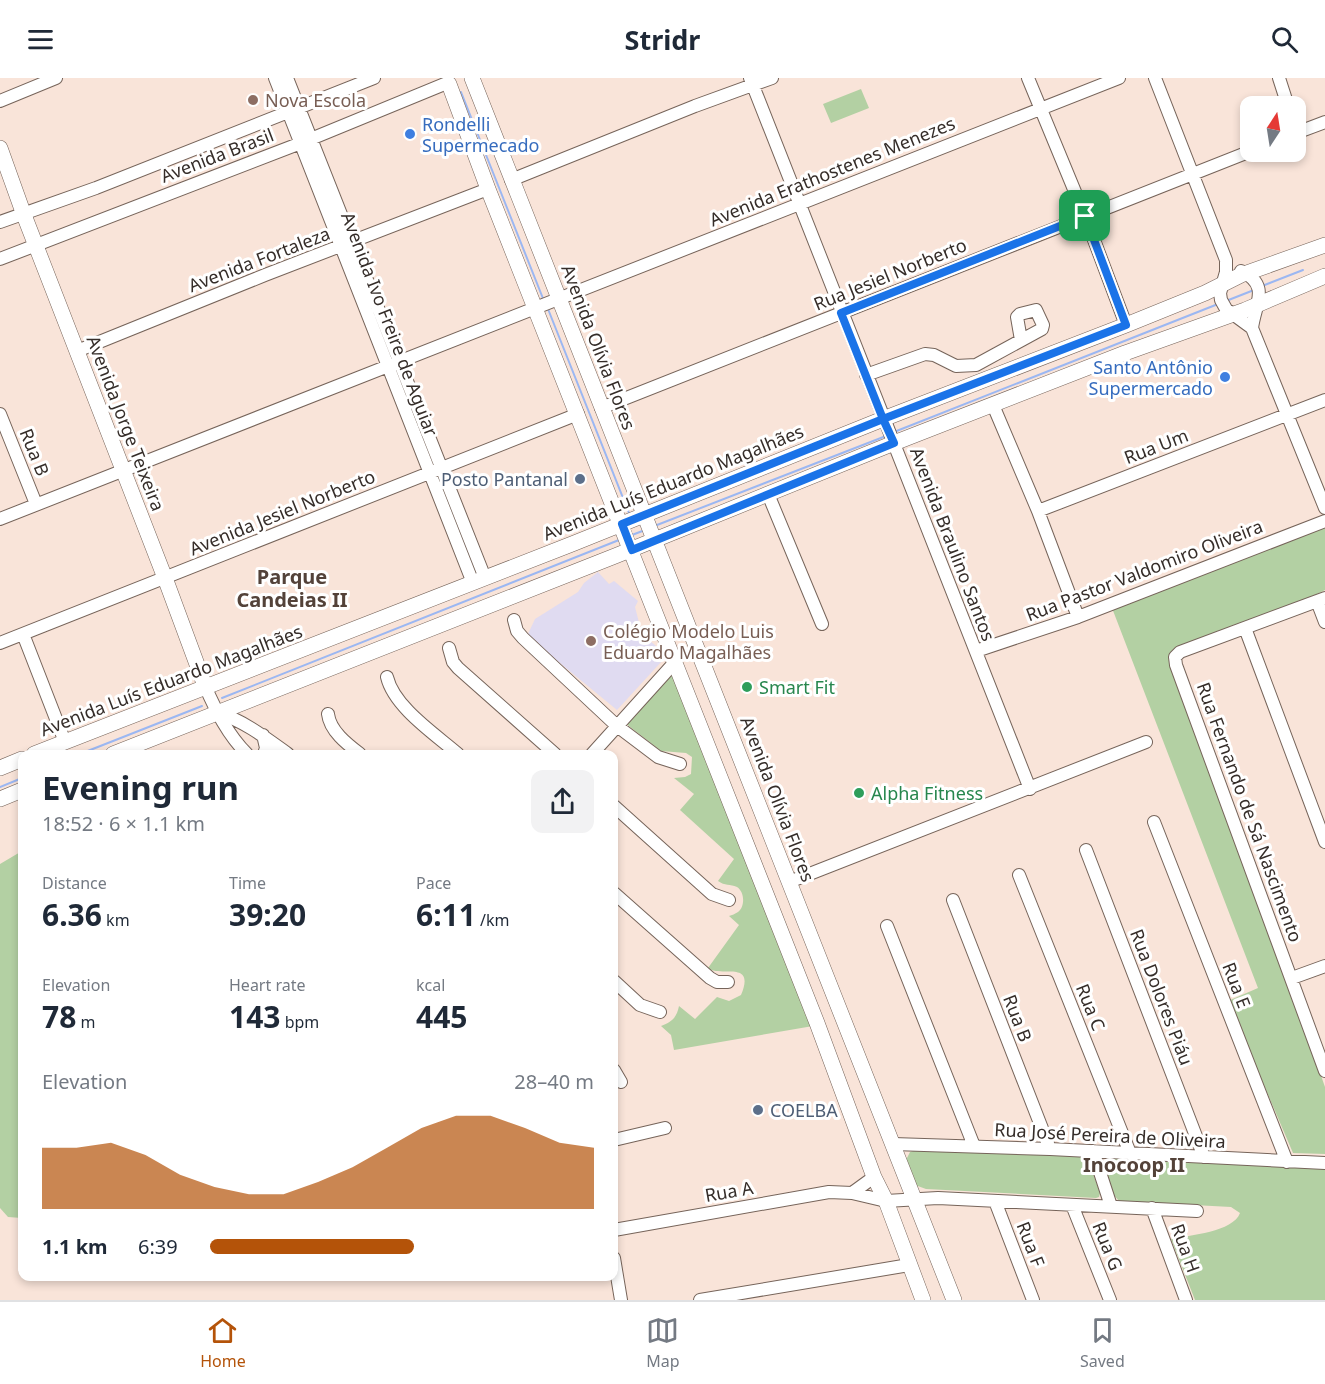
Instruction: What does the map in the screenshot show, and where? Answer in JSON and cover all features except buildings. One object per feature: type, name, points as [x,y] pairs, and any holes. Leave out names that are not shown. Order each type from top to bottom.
[{"type":"main road","name":"Avenida Brasil","points":[[445,82],[455,85],[471,78]]},
{"type":"main road","name":"Avenida Olívia Flores","points":[[471,78],[954,1300]]},
{"type":"main road","points":[[445,82],[622,524],[923,1300]]},
{"type":"main road","name":"Avenida Jorge Teixeira","points":[[0,148],[205,686]]},
{"type":"main road","name":"Avenida Luís Eduardo Magalhães","points":[[44,750],[884,422],[1221,289],[1325,245]]},
{"type":"main road","points":[[124,750],[219,715],[632,550],[892,440],[993,405],[1325,276]]},
{"type":"main road","points":[[693,706],[698,708],[710,705],[715,691]]},
{"type":"main road","points":[[703,731],[709,722],[714,720],[728,724]]},
{"type":"main road","points":[[0,768],[18,761]]},
{"type":"main road","points":[[0,799],[18,792]]},
{"type":"main road","points":[[861,1141],[869,1133],[877,1130],[890,1138]]},
{"type":"street","points":[[0,101],[56,78]]},
{"type":"street","name":"Avenida Ivo Freire de Aguiar","points":[[275,78],[293,108],[347,244],[392,363],[428,473],[479,581]]},
{"type":"street","name":"Avenida Ivo Freire de Aguiar","points":[[287,78],[293,108]]},
{"type":"street","name":"Avenida Brasil","points":[[0,222],[96,188],[293,108],[374,78]]},
{"type":"street","points":[[512,180],[752,82],[772,78]]},
{"type":"street","points":[[1028,78],[1085,216],[1126,325]]},
{"type":"street","name":"Avenida Erathostenes Menezes","points":[[536,308],[1040,107],[1119,78]]},
{"type":"street","points":[[1155,78],[1226,260],[1226,272],[1221,289],[1223,305],[1252,328],[1325,508]]},
{"type":"street","points":[[1280,78],[1285,96]]},
{"type":"street","name":"Avenida Brasil","points":[[0,259],[306,140],[445,82]]},
{"type":"street","name":"Avenida Braulino Santos","points":[[752,82],[1030,789]]},
{"type":"street","points":[[1306,129],[1325,122]]},
{"type":"street","name":"Rua Jesiel Norberto","points":[[601,408],[1240,155]]},
{"type":"street","name":"Avenida Fortaleza","points":[[77,351],[488,189]]},
{"type":"street","points":[[1226,260],[1249,276],[1258,286],[1259,300],[1252,328]]},
{"type":"street","points":[[0,519],[536,308]]},
{"type":"street","points":[[866,375],[925,354],[934,355],[956,366],[976,365],[1021,340]]},
{"type":"street","name":"Avenida Ivo Freire de Aguiar","points":[[392,363],[442,468],[479,581]]},
{"type":"street","name":"Rua Um","points":[[1038,511],[1325,400]]},
{"type":"street","points":[[993,405],[1038,511],[1078,617]]},
{"type":"street","name":"Rua B","points":[[0,414],[36,504]]},
{"type":"street","name":"Avenida Jesiel Norberto","points":[[0,642],[578,414]]},
{"type":"street","points":[[768,494],[822,624]]},
{"type":"street","name":"Rua Pastor Valdomiro Oliveira","points":[[975,651],[1078,617],[1325,520]]},
{"type":"street","points":[[1325,622],[1321,600],[1245,628],[1325,842]]},
{"type":"street","points":[[514,620],[517,631],[523,638],[617,726],[658,758],[680,764]]},
{"type":"street","name":"Rua Fernando de Sá Nascimento","points":[[1245,628],[1180,652],[1176,657],[1176,665],[1325,1071]]},
{"type":"street","points":[[23,634],[65,742]]},
{"type":"street","points":[[450,648],[453,662],[458,668],[550,750]]},
{"type":"street","points":[[596,750],[675,662]]},
{"type":"street","points":[[387,677],[399,702],[453,750]]},
{"type":"street","name":"Avenida Jorge Teixeira","points":[[205,686],[232,737],[243,750]]},
{"type":"street","points":[[327,714],[334,730],[356,750]]},
{"type":"street","points":[[219,715],[232,718],[263,735],[283,750]]},
{"type":"street","points":[[263,735],[265,750]]},
{"type":"street","points":[[789,882],[1146,742]]},
{"type":"street","points":[[618,810],[712,894],[729,900]]},
{"type":"street","name":"Rua E","points":[[1154,822],[1287,1162]]},
{"type":"street","name":"Rua Dolores Piáu","points":[[1086,850],[1204,1158]]},
{"type":"street","name":"Rua C","points":[[1019,875],[1130,1153]]},
{"type":"street","points":[[618,897],[710,978],[717,982],[728,982]]},
{"type":"street","name":"Rua B","points":[[953,900],[1050,1149]]},
{"type":"street","points":[[887,926],[974,1146]]},
{"type":"street","points":[[1292,978],[1325,966]]},
{"type":"street","points":[[618,985],[640,1005],[660,1012]]},
{"type":"street","points":[[618,1077],[621,1082]]},
{"type":"street","points":[[618,1139],[665,1128]]},
{"type":"street","name":"Rua José Pereira de Oliveira","points":[[890,1138],[974,1146],[1325,1163]]},
{"type":"street","points":[[1093,1151],[1111,1206]]},
{"type":"street","points":[[852,1193],[874,1177]]},
{"type":"street","name":"Rua A","points":[[618,1229],[830,1192],[852,1193],[886,1201],[938,1198],[1197,1211]]},
{"type":"street","name":"Rua F","points":[[995,1201],[1033,1300]]},
{"type":"street","name":"Rua G","points":[[1072,1205],[1110,1300]]},
{"type":"street","name":"Rua H","points":[[1152,1208],[1186,1300]]},
{"type":"street","points":[[699,1300],[909,1265]]},
{"type":"street","points":[[618,1281],[621,1300]]},
{"type":"shaded area","name":"Colégio Modelo Luis Eduardo Magalhães","points":[[598,572],[609,584],[614,581],[638,601],[635,607],[642,634],[656,646],[662,661],[617,710],[527,636],[535,619],[578,592],[584,583]]},
{"type":"green space","points":[[861,89],[869,108],[831,123],[823,104]]},
{"type":"green space","points":[[1325,526],[1325,590],[1176,648],[1325,1087],[1325,1154],[1293,1153],[1228,1001],[1258,988],[1112,608]]},
{"type":"green space","points":[[673,672],[813,1026],[674,1050],[671,1035],[661,1026],[673,1019],[679,1006],[695,1019],[717,997],[729,1001],[741,995],[744,984],[744,977],[740,973],[713,971],[708,968],[739,925],[729,916],[740,910],[743,900],[740,889],[718,881],[734,859],[680,810],[694,794],[674,778],[691,774],[692,757],[686,753],[661,751],[625,723]]},
{"type":"green space","points":[[18,853],[18,1218],[8,1217],[0,1208],[0,864]]},
{"type":"green space","points":[[919,1149],[1086,1154],[1100,1193],[1099,1197],[926,1189],[915,1185],[906,1160],[910,1152]]},
{"type":"green space","points":[[1111,1157],[1325,1168],[1325,1300],[1195,1300],[1171,1239],[1220,1229],[1229,1225],[1240,1213],[1231,1207],[1119,1201],[1112,1193],[1104,1161]]},
{"type":"waterway","points":[[461,92],[544,301]]},
{"type":"waterway","points":[[1262,286],[1303,270]]},
{"type":"waterway","points":[[1226,301],[1254,290]]},
{"type":"waterway","points":[[894,432],[1218,304]]},
{"type":"waterway","points":[[548,309],[629,513]]},
{"type":"waterway","points":[[657,525],[886,436]]},
{"type":"waterway","points":[[632,535],[645,530]]},
{"type":"waterway","points":[[222,698],[619,540]]},
{"type":"waterway","points":[[90,750],[202,706]]},
{"type":"waterway","points":[[0,787],[18,780]]},
{"type":"place","name":"Nova Escola","points":[[253,100]]},
{"type":"place","name":"Rondelli Supermecado","points":[[410,134]]},
{"type":"place","name":"Santo Antônio Supermercado","points":[[1225,377]]},
{"type":"place","name":"Posto Pantanal","points":[[580,479]]},
{"type":"place","name":"Colégio Modelo Luis Eduardo Magalhães","points":[[591,641]]},
{"type":"place","name":"Smart Fit","points":[[747,687]]},
{"type":"place","name":"Alpha Fitness","points":[[859,793]]},
{"type":"place","name":"COELBA","points":[[758,1110]]},
{"type":"district","name":"Parque Candeias II","points":[[292,588]]},
{"type":"district","name":"Inocoop II","points":[[1134,1164]]},
{"type":"route","points":[[1085,216],[841,313],[883,419],[622,524],[632,550],[894,443],[883,419],[1126,325],[1085,216]]}]
